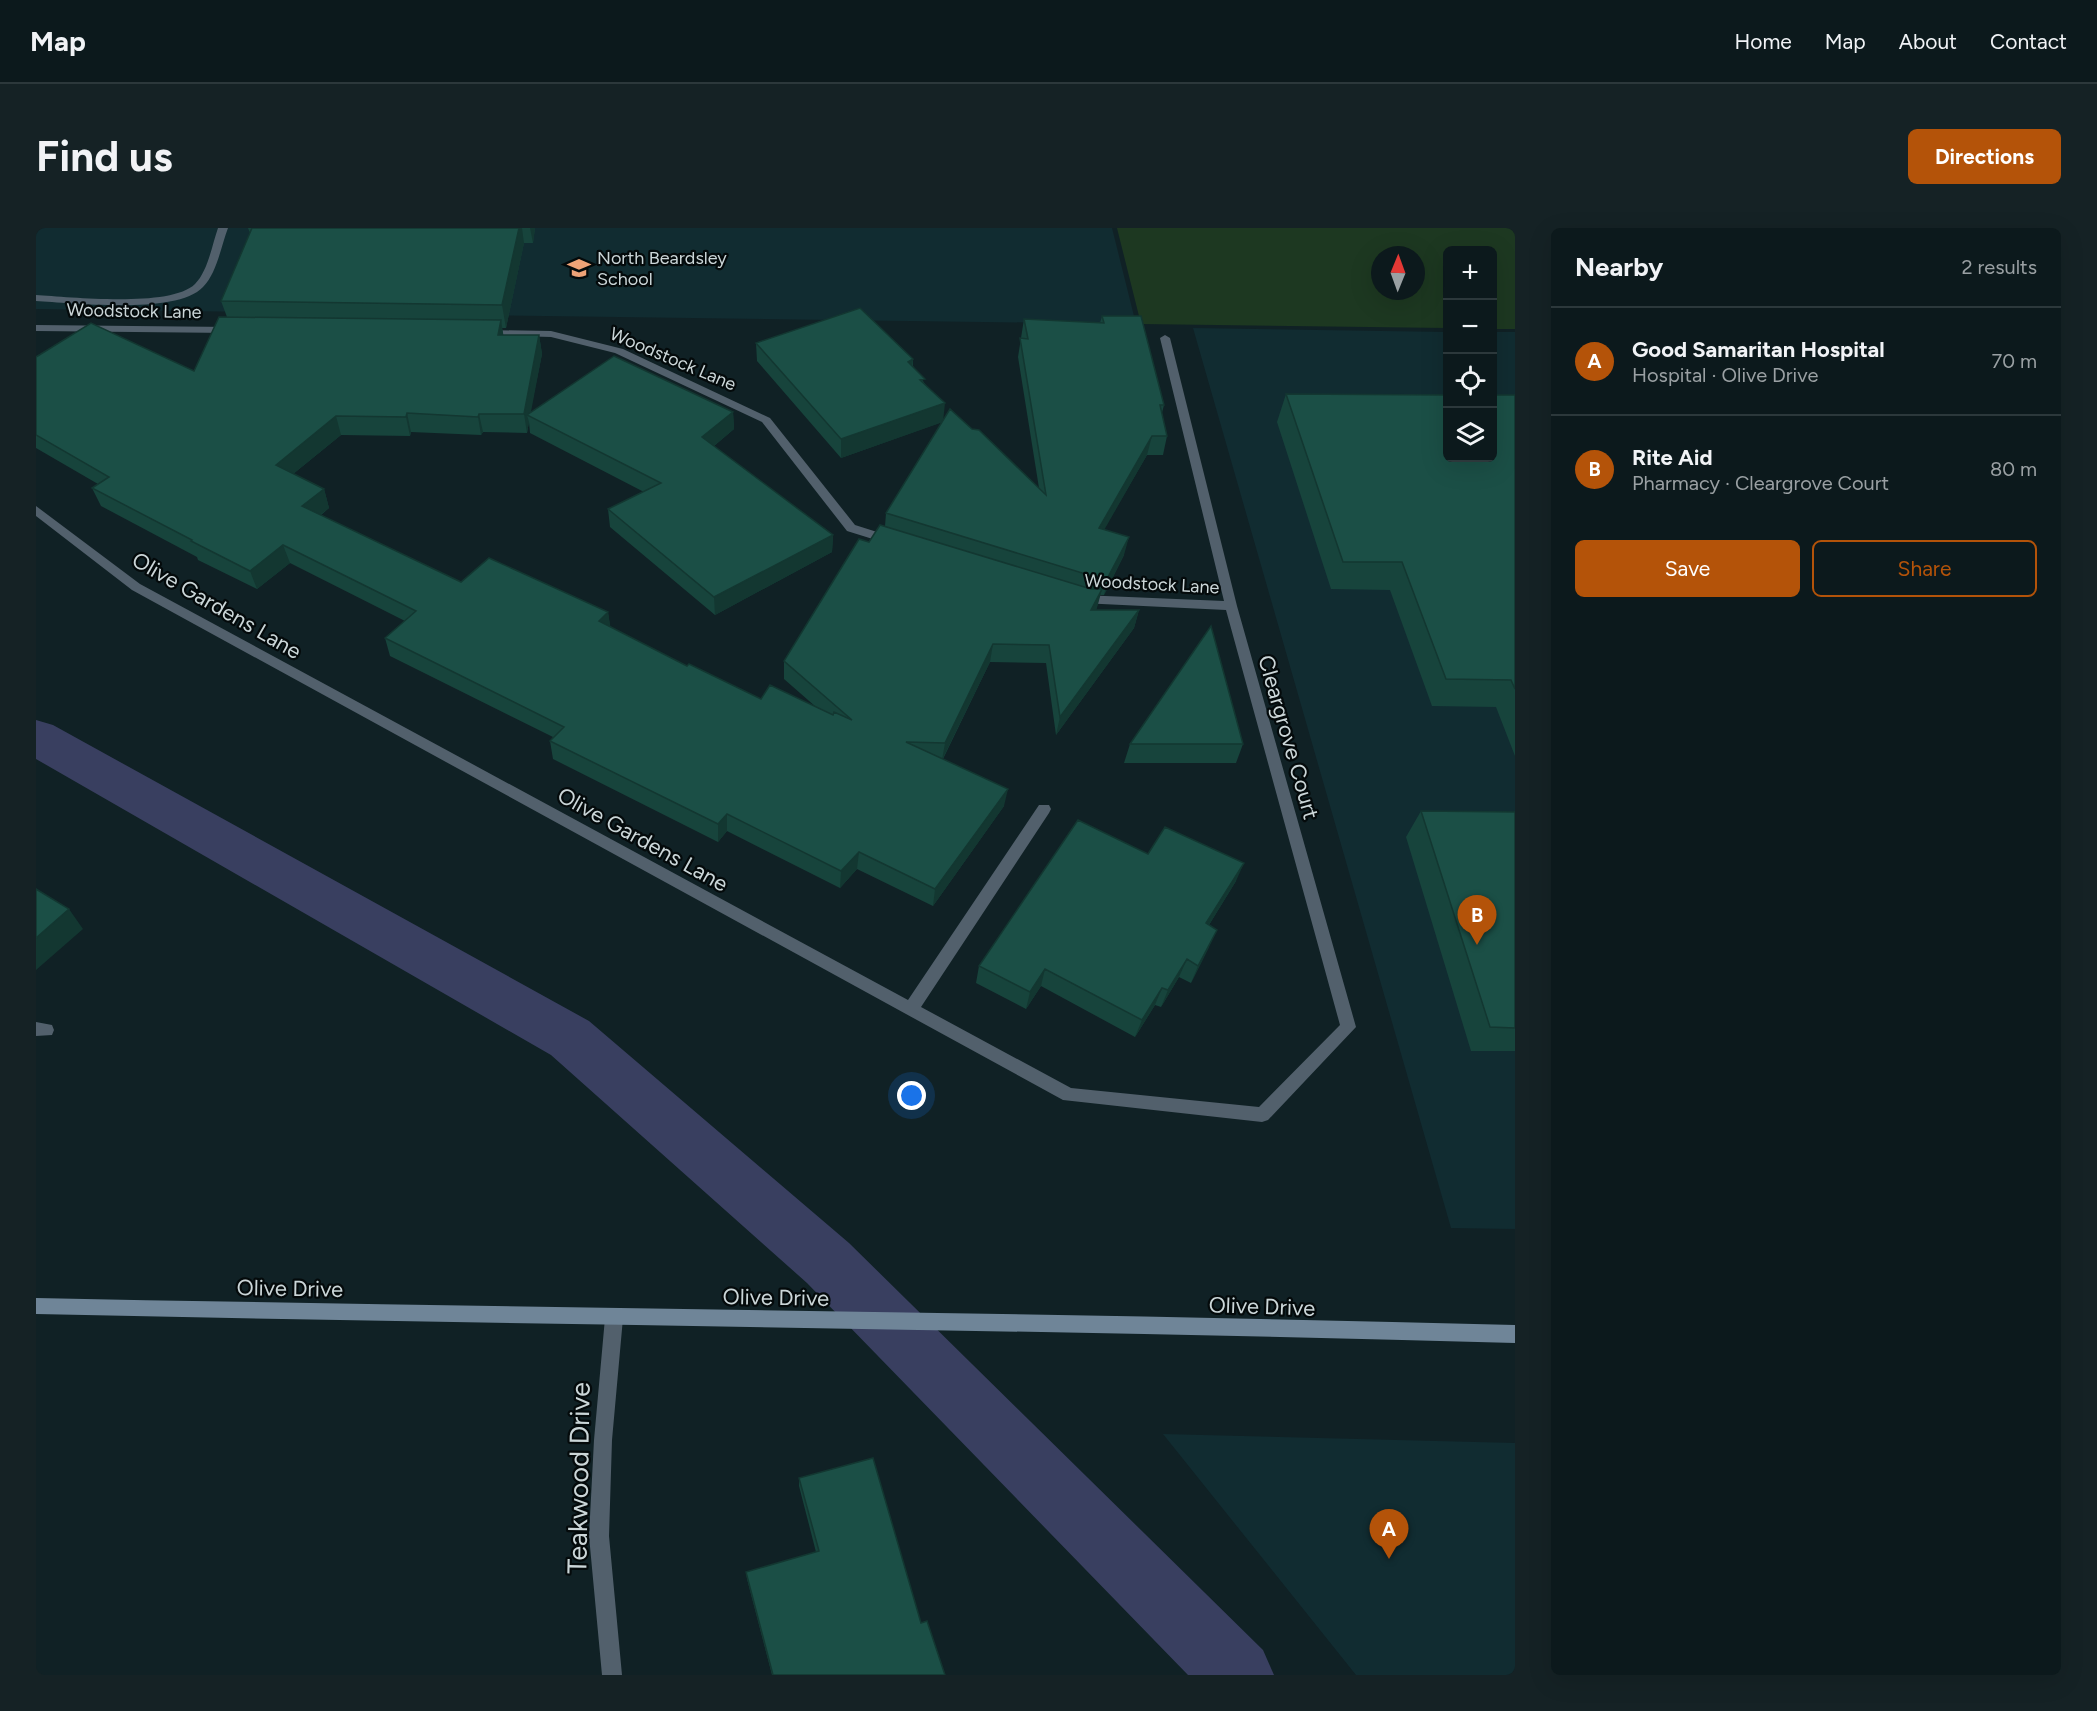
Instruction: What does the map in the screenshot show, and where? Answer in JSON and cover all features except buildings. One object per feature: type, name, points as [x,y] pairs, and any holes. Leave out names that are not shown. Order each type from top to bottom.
[{"type":"main road","name":"Olive Drive","points":[[36,1306],[614,1318],[1114,1323],[1515,1334]]},
{"type":"street","points":[[36,298],[126,302],[185,297],[200,286],[223,228]]},
{"type":"street","name":"Woodstock Lane","points":[[36,328],[240,330]]},
{"type":"street","name":"Woodstock Lane","points":[[467,333],[551,334],[619,351],[766,420],[851,528],[907,546]]},
{"type":"street","name":"Cleargrove Court","points":[[1165,338],[1230,606],[1348,1027],[1262,1115]]},
{"type":"street","name":"Olive Gardens Lane","points":[[36,510],[136,587],[1069,1095],[1262,1115]]},
{"type":"street","name":"Woodstock Lane","points":[[1065,594],[1087,601],[1230,606]]},
{"type":"street","points":[[911,1009],[1044,809]]},
{"type":"street","name":"Teakwood Drive","points":[[612,1675],[599,1536],[603,1440],[614,1318]]},
{"type":"shaded area","name":"North Beardsley School","points":[[36,228],[1112,228],[1136,324],[36,309]]},
{"type":"shaded area","points":[[1193,328],[1443,332],[1443,462],[1497,462],[1497,332],[1515,332],[1515,1229],[1451,1228]]},
{"type":"shaded area","points":[[1163,1434],[1515,1443],[1515,1675],[1356,1675]]},
{"type":"green space","points":[[1117,228],[1515,228],[1515,329],[1497,329],[1497,246],[1443,246],[1443,328],[1141,324]]},
{"type":"waterway","points":[[36,737],[570,1038],[828,1263],[1238,1675]]},
{"type":"place","name":"North Beardsley School","points":[[579,268]]},
{"type":"place","name":"Rite Aid","points":[[1477,945]]},
{"type":"place","name":"Good Samaritan Hospital","points":[[1389,1559]]}]
